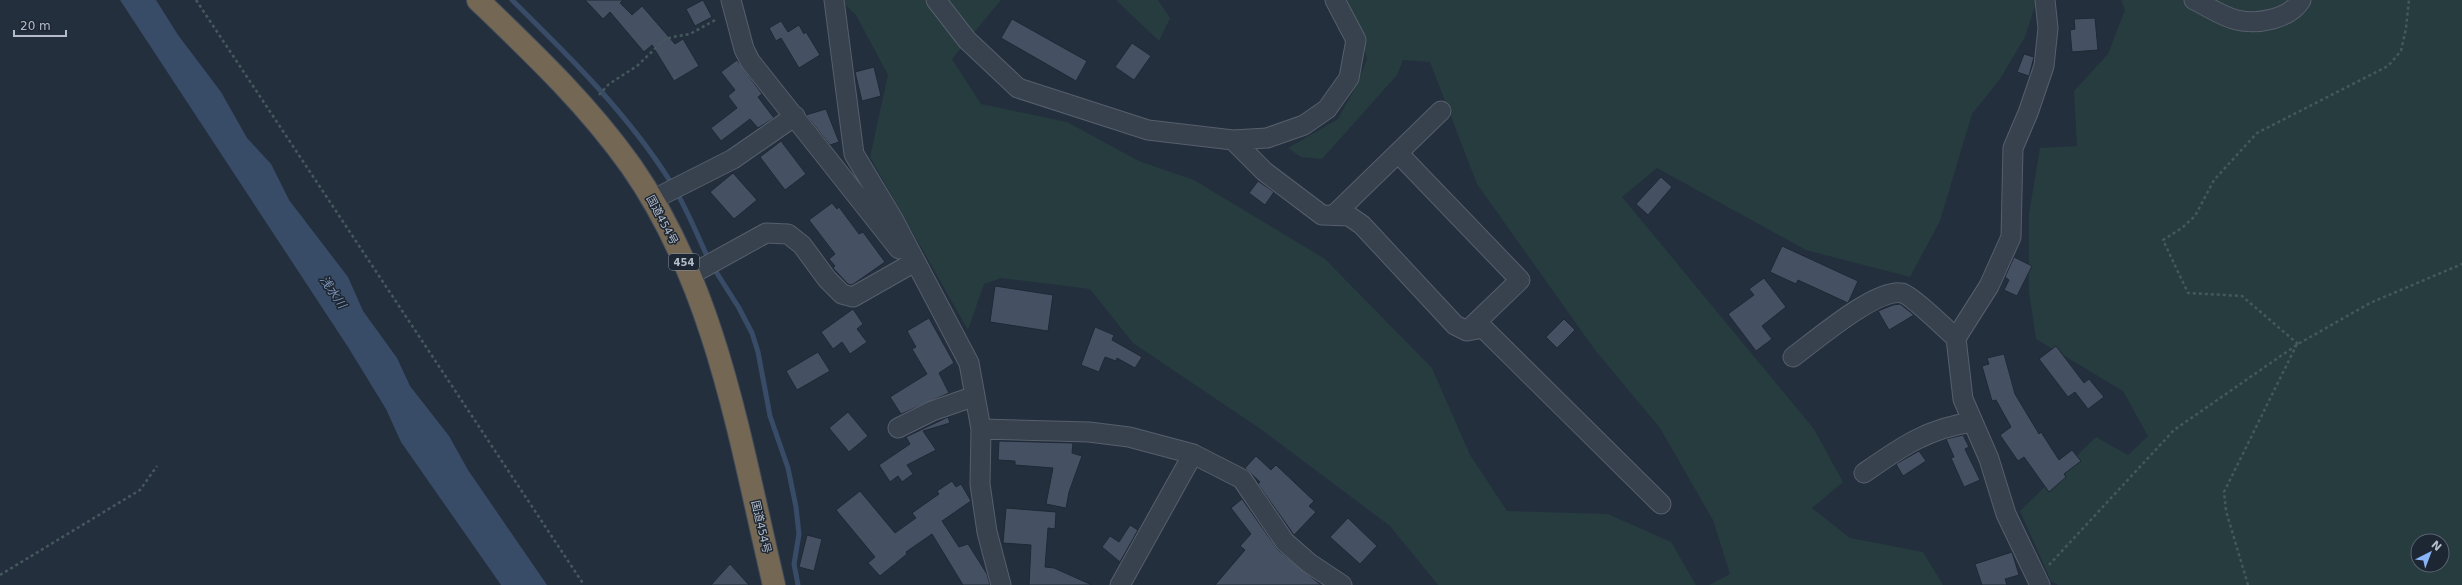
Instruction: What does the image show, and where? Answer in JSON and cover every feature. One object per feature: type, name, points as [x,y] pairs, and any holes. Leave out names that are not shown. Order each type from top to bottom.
[{"type":"highway","name":"国道454号","points":[[478,0],[560,78],[586,108],[632,167],[652,200],[690,275],[705,312],[728,386],[774,585]]},
{"type":"street","points":[[834,0],[854,154],[969,363],[981,429],[980,484],[987,532],[1001,585]]},
{"type":"street","points":[[936,0],[967,40],[1018,88],[1148,130],[1233,140],[1267,138],[1304,125],[1327,109],[1349,78],[1356,40],[1335,0]]},
{"type":"street","points":[[2038,582],[2006,514],[1989,459],[1963,398],[1956,338],[1989,286],[2011,237],[2013,148],[2028,113],[2044,66],[2048,28],[2045,0]]},
{"type":"street","points":[[2194,0],[2236,20],[2256,20],[2282,17],[2302,0]]},
{"type":"street","points":[[732,5],[744,48],[750,61],[916,267]]},
{"type":"street","points":[[1334,216],[1441,111]]},
{"type":"street","points":[[652,200],[733,159],[795,116]]},
{"type":"street","points":[[1233,140],[1265,172],[1322,215],[1349,216],[1362,225],[1455,325],[1467,331],[1483,328],[1661,504]]},
{"type":"street","points":[[1398,153],[1520,280],[1467,331]]},
{"type":"street","points":[[690,275],[766,233],[788,234],[802,245],[832,284],[842,294],[853,297],[916,267]]},
{"type":"street","points":[[1793,357],[1872,300],[1890,292],[1904,294],[1956,338]]},
{"type":"street","points":[[898,428],[932,411],[975,396]]},
{"type":"street","points":[[1864,473],[1894,450],[1924,435],[1948,425],[1973,422]]},
{"type":"street","points":[[981,429],[1089,432],[1129,437],[1193,454],[1242,479],[1285,542],[1309,563],[1342,585]]},
{"type":"street","points":[[1120,585],[1193,454]]},
{"type":"path","points":[[196,0],[584,585]]},
{"type":"path","points":[[2298,344],[2242,296],[2188,293],[2163,240],[2182,228],[2195,216],[2214,180],[2257,133],[2388,66],[2400,51],[2406,28],[2409,0]]},
{"type":"path","points":[[586,108],[609,84],[637,66],[664,40],[690,34],[732,5]]},
{"type":"path","points":[[2038,582],[2174,430],[2298,344],[2370,303],[2462,264]]},
{"type":"path","points":[[2248,585],[2226,512],[2224,492],[2298,344]]},
{"type":"path","points":[[0,575],[140,490],[157,466]]},
{"type":"green space","points":[[840,0],[1001,0],[952,59],[981,104],[1067,122],[1139,161],[1194,180],[1325,259],[1432,368],[1470,455],[1507,511],[1608,514],[1671,542],[1696,585],[1438,585],[1390,526],[1262,430],[1133,343],[1090,289],[1001,278],[984,284],[968,330],[870,157],[888,75],[856,15]]},
{"type":"green space","points":[[1116,0],[1158,0],[1170,18],[1159,41]]},
{"type":"green space","points":[[1347,0],[2037,0],[2025,37],[2000,79],[1972,114],[1940,221],[1910,277],[1806,250],[1657,168],[1622,197],[1814,429],[1843,482],[1812,508],[1850,538],[1923,552],[1943,585],[1709,585],[1730,574],[1713,520],[1660,428],[1595,350],[1477,184],[1430,62],[1403,60],[1397,75],[1322,159],[1301,157],[1288,148],[1338,119],[1357,84],[1367,59],[1359,28]]},
{"type":"green space","points":[[2121,0],[2462,0],[2462,585],[2058,585],[2051,581],[2020,511],[2096,437],[2128,455],[2148,436],[2123,391],[2036,339],[2029,292],[2029,214],[2040,148],[2077,146],[2074,91],[2108,54],[2125,10]]},
{"type":"water","name":"浅水川","points":[[120,0],[156,0],[178,35],[221,92],[247,138],[271,164],[289,200],[348,277],[363,311],[397,358],[410,386],[449,436],[468,470],[547,585],[501,585],[401,442],[386,409],[348,347]]},
{"type":"building","points":[[585,0],[623,0],[620,3],[632,15],[642,6],[675,44],[683,39],[699,66],[674,81],[652,45],[644,52],[610,12],[603,19]]},
{"type":"building","points":[[703,0],[712,17],[695,26],[686,9]]},
{"type":"building","points":[[2095,18],[2098,50],[2072,52],[2070,30],[2075,29],[2074,19]]},
{"type":"building","points":[[1012,19],[1087,61],[1076,81],[1001,38]]},
{"type":"building","points":[[781,21],[788,32],[799,25],[804,34],[806,32],[820,55],[799,68],[781,38],[776,41],[769,28]]},
{"type":"building","points":[[1132,43],[1151,56],[1134,80],[1115,67]]},
{"type":"building","points":[[2024,54],[2034,57],[2029,76],[2017,72]]},
{"type":"building","points":[[737,60],[762,94],[758,97],[774,118],[758,128],[750,119],[721,141],[711,128],[737,108],[728,96],[735,90],[721,72]]},
{"type":"building","points":[[874,67],[881,96],[862,101],[855,72]]},
{"type":"building","points":[[826,109],[839,142],[830,145],[806,115]]},
{"type":"building","points":[[781,141],[806,174],[785,190],[760,157]]},
{"type":"building","points":[[733,173],[757,200],[734,219],[710,192]]},
{"type":"building","points":[[1661,177],[1672,187],[1648,215],[1636,204]]},
{"type":"building","points":[[1258,181],[1274,192],[1265,205],[1249,193]]},
{"type":"building","points":[[832,203],[837,209],[839,207],[859,234],[863,232],[885,262],[852,285],[848,284],[833,268],[835,266],[829,259],[835,254],[809,220]]},
{"type":"building","points":[[1782,246],[1858,281],[1848,303],[1798,280],[1796,284],[1770,272]]},
{"type":"building","points":[[2014,257],[2032,266],[2017,296],[2004,290],[2009,280],[2005,277]]},
{"type":"building","points":[[1764,278],[1786,307],[1762,326],[1772,339],[1756,351],[1728,314],[1754,295],[1749,289]]},
{"type":"building","points":[[995,286],[1053,295],[1048,331],[990,322]]},
{"type":"building","points":[[1900,304],[1914,315],[1889,330],[1878,311]]},
{"type":"building","points":[[853,309],[863,324],[857,329],[867,342],[850,354],[842,342],[833,349],[821,332]]},
{"type":"building","points":[[929,318],[954,363],[939,373],[949,393],[901,414],[890,397],[927,374],[912,349],[916,347],[907,331]]},
{"type":"building","points":[[1564,319],[1575,330],[1557,348],[1546,337]]},
{"type":"building","points":[[1095,327],[1114,335],[1112,340],[1142,357],[1135,368],[1117,358],[1116,361],[1105,357],[1099,372],[1081,365]]},
{"type":"building","points":[[2056,346],[2084,383],[2089,379],[2104,397],[2088,409],[2075,392],[2068,397],[2039,359]]},
{"type":"building","points":[[818,352],[830,371],[797,390],[786,371]]},
{"type":"building","points":[[2004,354],[2015,394],[2039,434],[2041,432],[2059,460],[2072,450],[2081,461],[2064,474],[2066,477],[2049,492],[2024,457],[2018,461],[2000,435],[2011,427],[1996,400],[1992,401],[1982,366],[1989,364],[1987,358]]},
{"type":"building","points":[[848,412],[868,436],[849,452],[829,428]]},
{"type":"building","points":[[948,417],[950,423],[923,431],[936,450],[907,465],[913,474],[902,482],[898,476],[890,482],[879,465],[910,444],[906,437]]},
{"type":"building","points":[[1963,435],[1969,447],[1965,449],[1980,480],[1964,487],[1951,458],[1954,457],[1946,439]]},
{"type":"building","points":[[999,441],[1073,443],[1072,453],[1082,456],[1069,492],[1066,508],[1046,504],[1053,468],[1015,465],[1015,461],[998,460]]},
{"type":"building","points":[[1919,451],[1926,461],[1903,476],[1896,464]]},
{"type":"building","points":[[1256,456],[1271,470],[1276,465],[1314,501],[1309,506],[1316,512],[1294,535],[1258,484],[1260,482],[1245,468]]},
{"type":"building","points":[[952,481],[956,487],[961,484],[971,501],[942,521],[959,547],[968,544],[987,574],[990,585],[963,585],[932,534],[906,552],[907,554],[880,576],[868,563],[875,557],[836,510],[860,491],[895,533],[916,518],[912,513],[939,494],[937,491]]},
{"type":"building","points":[[1242,499],[1278,550],[1321,585],[1215,585],[1245,550],[1240,546],[1251,534],[1231,508]]},
{"type":"building","points":[[1006,508],[1056,512],[1055,529],[1048,528],[1045,567],[1054,568],[1092,585],[1029,585],[1031,545],[1003,543]]},
{"type":"building","points":[[1348,518],[1377,546],[1360,564],[1330,537]]},
{"type":"building","points":[[1130,525],[1138,530],[1120,562],[1102,547],[1110,536],[1119,542]]},
{"type":"building","points":[[807,535],[822,539],[814,571],[799,567]]},
{"type":"building","points":[[2012,552],[2019,575],[2005,579],[2007,585],[1982,585],[1975,564]]},
{"type":"building","points":[[730,564],[749,585],[711,585]]},
{"type":"waterway","points":[[512,0],[576,64],[635,132],[676,190],[709,260]]},
{"type":"waterway","points":[[713,267],[739,308],[752,333],[758,352],[770,416],[788,468],[796,507],[799,534],[794,564],[798,585]]}]
